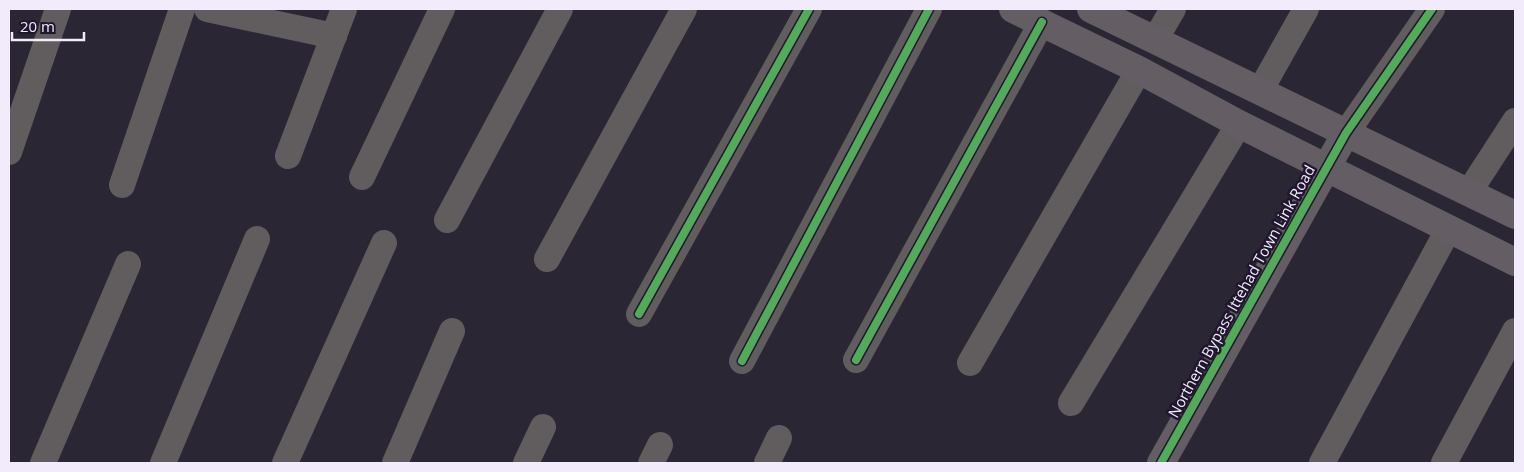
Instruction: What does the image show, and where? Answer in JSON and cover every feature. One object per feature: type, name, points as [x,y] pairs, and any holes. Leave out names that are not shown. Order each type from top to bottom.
[{"type":"main road","points":[[1013,9],[1139,70],[1239,124],[1515,262]]},
{"type":"main road","points":[[1091,9],[1515,215]]},
{"type":"main road","name":"Northern Bypass Ittehad Town Link Road","points":[[1161,463],[1346,133]]},
{"type":"street","points":[[9,152],[58,9]]},
{"type":"street","points":[[122,185],[182,9]]},
{"type":"street","points":[[208,9],[334,36]]},
{"type":"street","points":[[288,156],[344,9]]},
{"type":"street","points":[[362,176],[442,9]]},
{"type":"street","points":[[447,220],[560,9]]},
{"type":"street","points":[[547,259],[684,9]]},
{"type":"street","points":[[639,314],[809,9]]},
{"type":"street","points":[[742,361],[929,9]]},
{"type":"street","points":[[1155,40],[1173,9]]},
{"type":"street","points":[[1260,91],[1306,9]]},
{"type":"street","points":[[1346,133],[1432,9]]},
{"type":"street","points":[[856,360],[1042,22]]},
{"type":"street","points":[[970,363],[1139,70]]},
{"type":"street","points":[[1469,192],[1515,121]]},
{"type":"street","points":[[1071,403],[1239,124]]},
{"type":"street","points":[[1322,463],[1448,230]]},
{"type":"street","points":[[163,463],[257,239]]},
{"type":"street","points":[[285,463],[384,243]]},
{"type":"street","points":[[43,463],[128,264]]},
{"type":"street","points":[[394,463],[452,331]]},
{"type":"street","points":[[1444,463],[1515,331]]},
{"type":"street","points":[[526,463],[543,427]]},
{"type":"street","points":[[767,463],[779,438]]},
{"type":"cycle path","points":[[639,314],[809,9]]},
{"type":"cycle path","points":[[742,361],[929,9]]},
{"type":"cycle path","points":[[1161,463],[1346,133],[1432,9]]},
{"type":"cycle path","points":[[856,360],[1042,22]]}]
